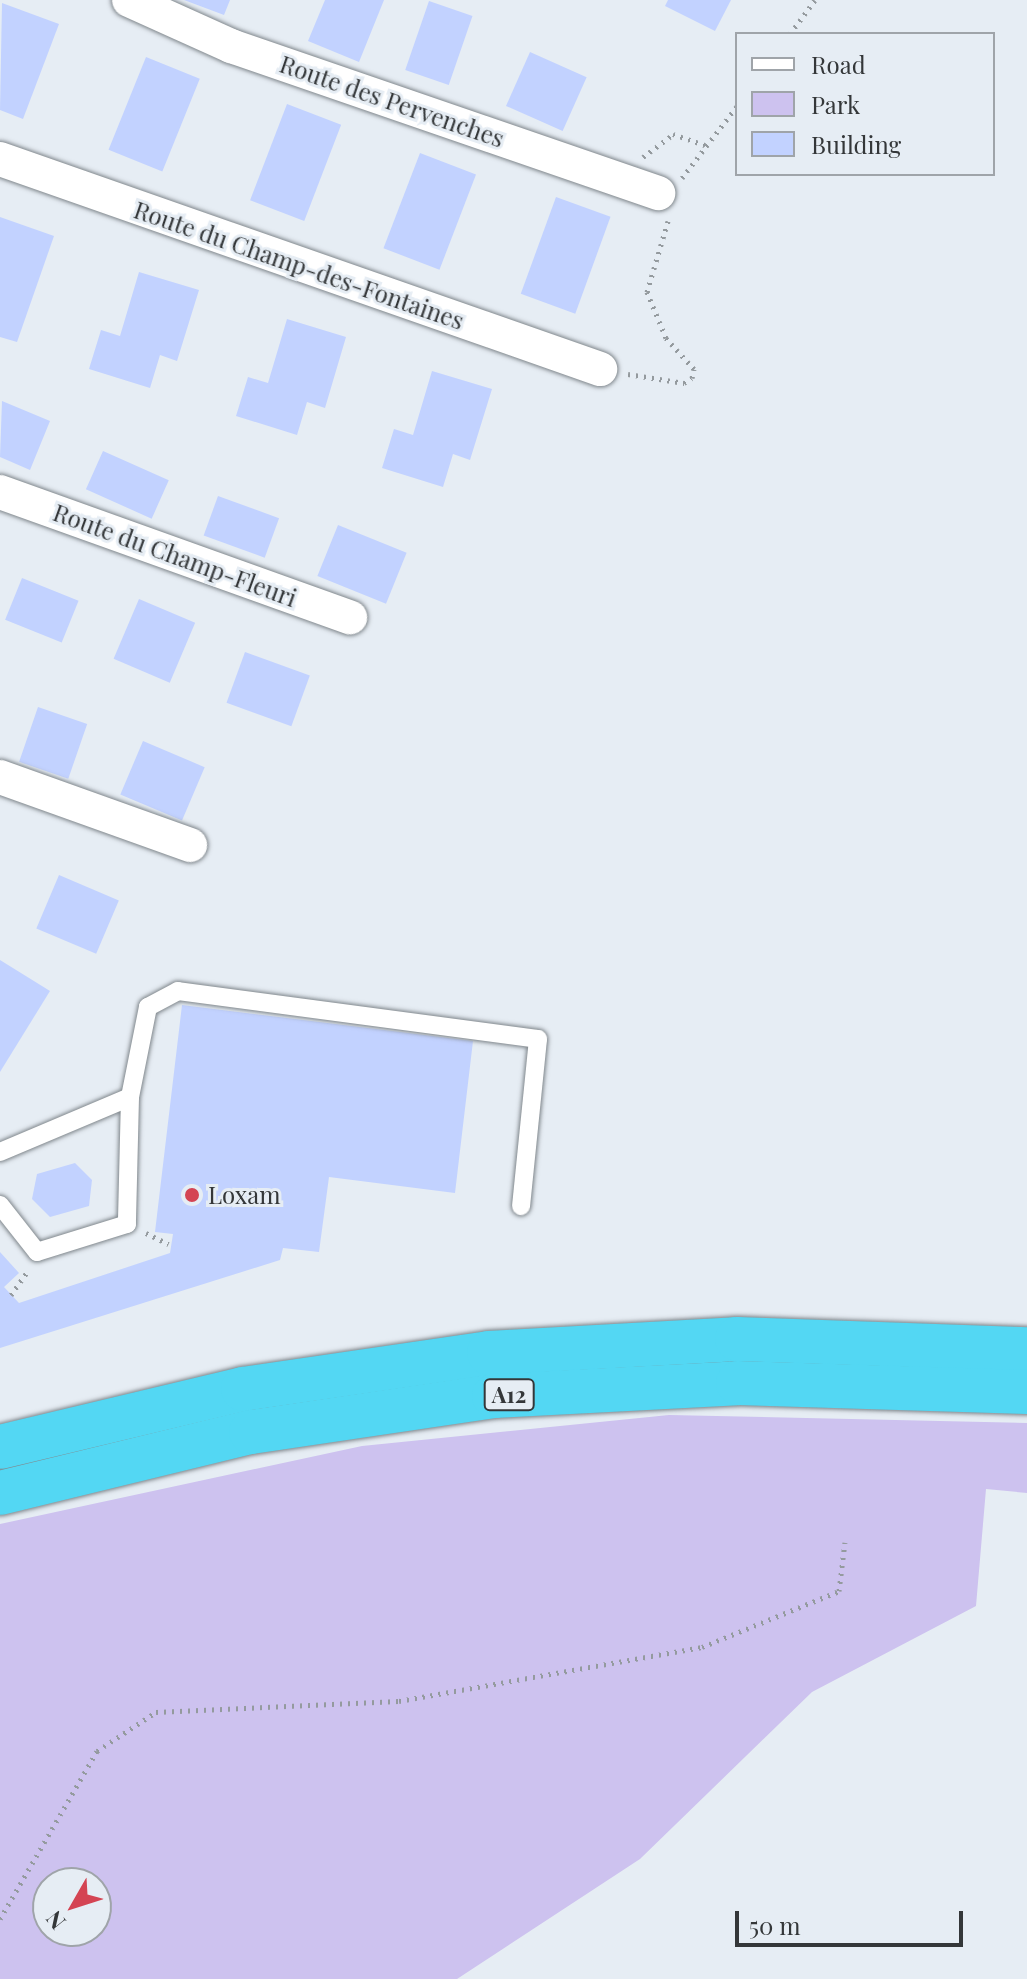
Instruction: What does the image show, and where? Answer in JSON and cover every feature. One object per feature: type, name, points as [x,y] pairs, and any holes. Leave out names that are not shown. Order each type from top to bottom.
[{"type":"highway","name":"A12","points":[[0,1447],[243,1389],[489,1353],[737,1339],[1027,1349]]},
{"type":"highway","name":"A12","points":[[0,1493],[251,1432],[494,1396],[738,1383],[1027,1392]]},
{"type":"street","name":"Route des Pervenches","points":[[129,0],[231,46],[659,193]]},
{"type":"street","name":"Route du Champ-des-Fontaines","points":[[0,159],[600,369]]},
{"type":"street","name":"Route du Champ-Fleuri","points":[[0,492],[350,617]]},
{"type":"street","points":[[0,777],[190,845]]},
{"type":"lane","points":[[0,1205],[37,1252],[127,1224],[130,1097],[148,1007],[178,991],[538,1039],[521,1206]]},
{"type":"lane","points":[[0,1152],[130,1097]]},
{"type":"path","points":[[791,32],[815,0]]},
{"type":"path","points":[[659,193],[735,108]]},
{"type":"path","points":[[600,369],[684,383],[692,378],[694,369],[666,338],[647,292],[659,193],[642,157],[673,134],[705,145]]},
{"type":"path","points":[[0,1919],[97,1751],[156,1712],[399,1701],[702,1647],[839,1591],[845,1542]]},
{"type":"green space","points":[[669,1415],[1027,1423],[1027,1493],[986,1489],[976,1606],[812,1692],[640,1859],[457,1979],[0,1979],[0,1524],[362,1446]]},
{"type":"building","points":[[184,0],[230,0],[224,15]]},
{"type":"building","points":[[325,0],[384,0],[359,62],[308,41]]},
{"type":"building","points":[[668,0],[731,0],[715,31],[665,6]]},
{"type":"building","points":[[429,1],[472,16],[449,85],[405,70]]},
{"type":"building","points":[[2,3],[59,24],[23,119],[0,110]]},
{"type":"building","points":[[530,52],[587,77],[563,131],[506,106]]},
{"type":"building","points":[[146,57],[200,79],[162,171],[109,150]]},
{"type":"building","points":[[287,104],[341,125],[304,221],[250,200]]},
{"type":"building","points":[[420,153],[476,175],[439,270],[383,248]]},
{"type":"building","points":[[556,197],[611,217],[575,314],[521,294]]},
{"type":"building","points":[[0,217],[54,236],[17,342],[0,337]]},
{"type":"building","points":[[139,272],[199,290],[177,361],[160,355],[150,388],[89,369],[101,330],[120,336]]},
{"type":"building","points":[[287,319],[346,337],[325,408],[307,402],[297,435],[236,416],[248,377],[268,383]]},
{"type":"building","points":[[432,371],[492,389],[470,460],[453,454],[443,487],[382,468],[394,429],[413,435]]},
{"type":"building","points":[[2,401],[50,421],[30,470],[0,457]]},
{"type":"building","points":[[103,451],[169,480],[152,519],[86,489]]},
{"type":"building","points":[[218,496],[279,518],[265,558],[204,535]]},
{"type":"building","points":[[338,525],[407,553],[386,604],[317,576]]},
{"type":"building","points":[[22,578],[79,601],[62,643],[5,620]]},
{"type":"building","points":[[139,599],[195,623],[170,683],[114,659]]},
{"type":"building","points":[[245,652],[310,676],[291,726],[227,703]]},
{"type":"building","points":[[38,707],[87,724],[68,779],[19,762]]},
{"type":"building","points":[[143,741],[205,767],[182,821],[120,794]]},
{"type":"building","points":[[59,875],[119,900],[96,954],[36,928]]},
{"type":"building","points":[[0,960],[50,991],[0,1072]]},
{"type":"building","points":[[182,1005],[473,1041],[455,1193],[329,1177],[319,1252],[283,1248],[280,1260],[0,1348],[0,1252],[19,1273],[4,1287],[19,1303],[170,1253],[173,1234],[155,1232]]},
{"type":"building","points":[[75,1163],[92,1180],[89,1206],[50,1217],[32,1199],[37,1174]]},
{"type":"place","name":"Loxam","points":[[192,1195]]}]
